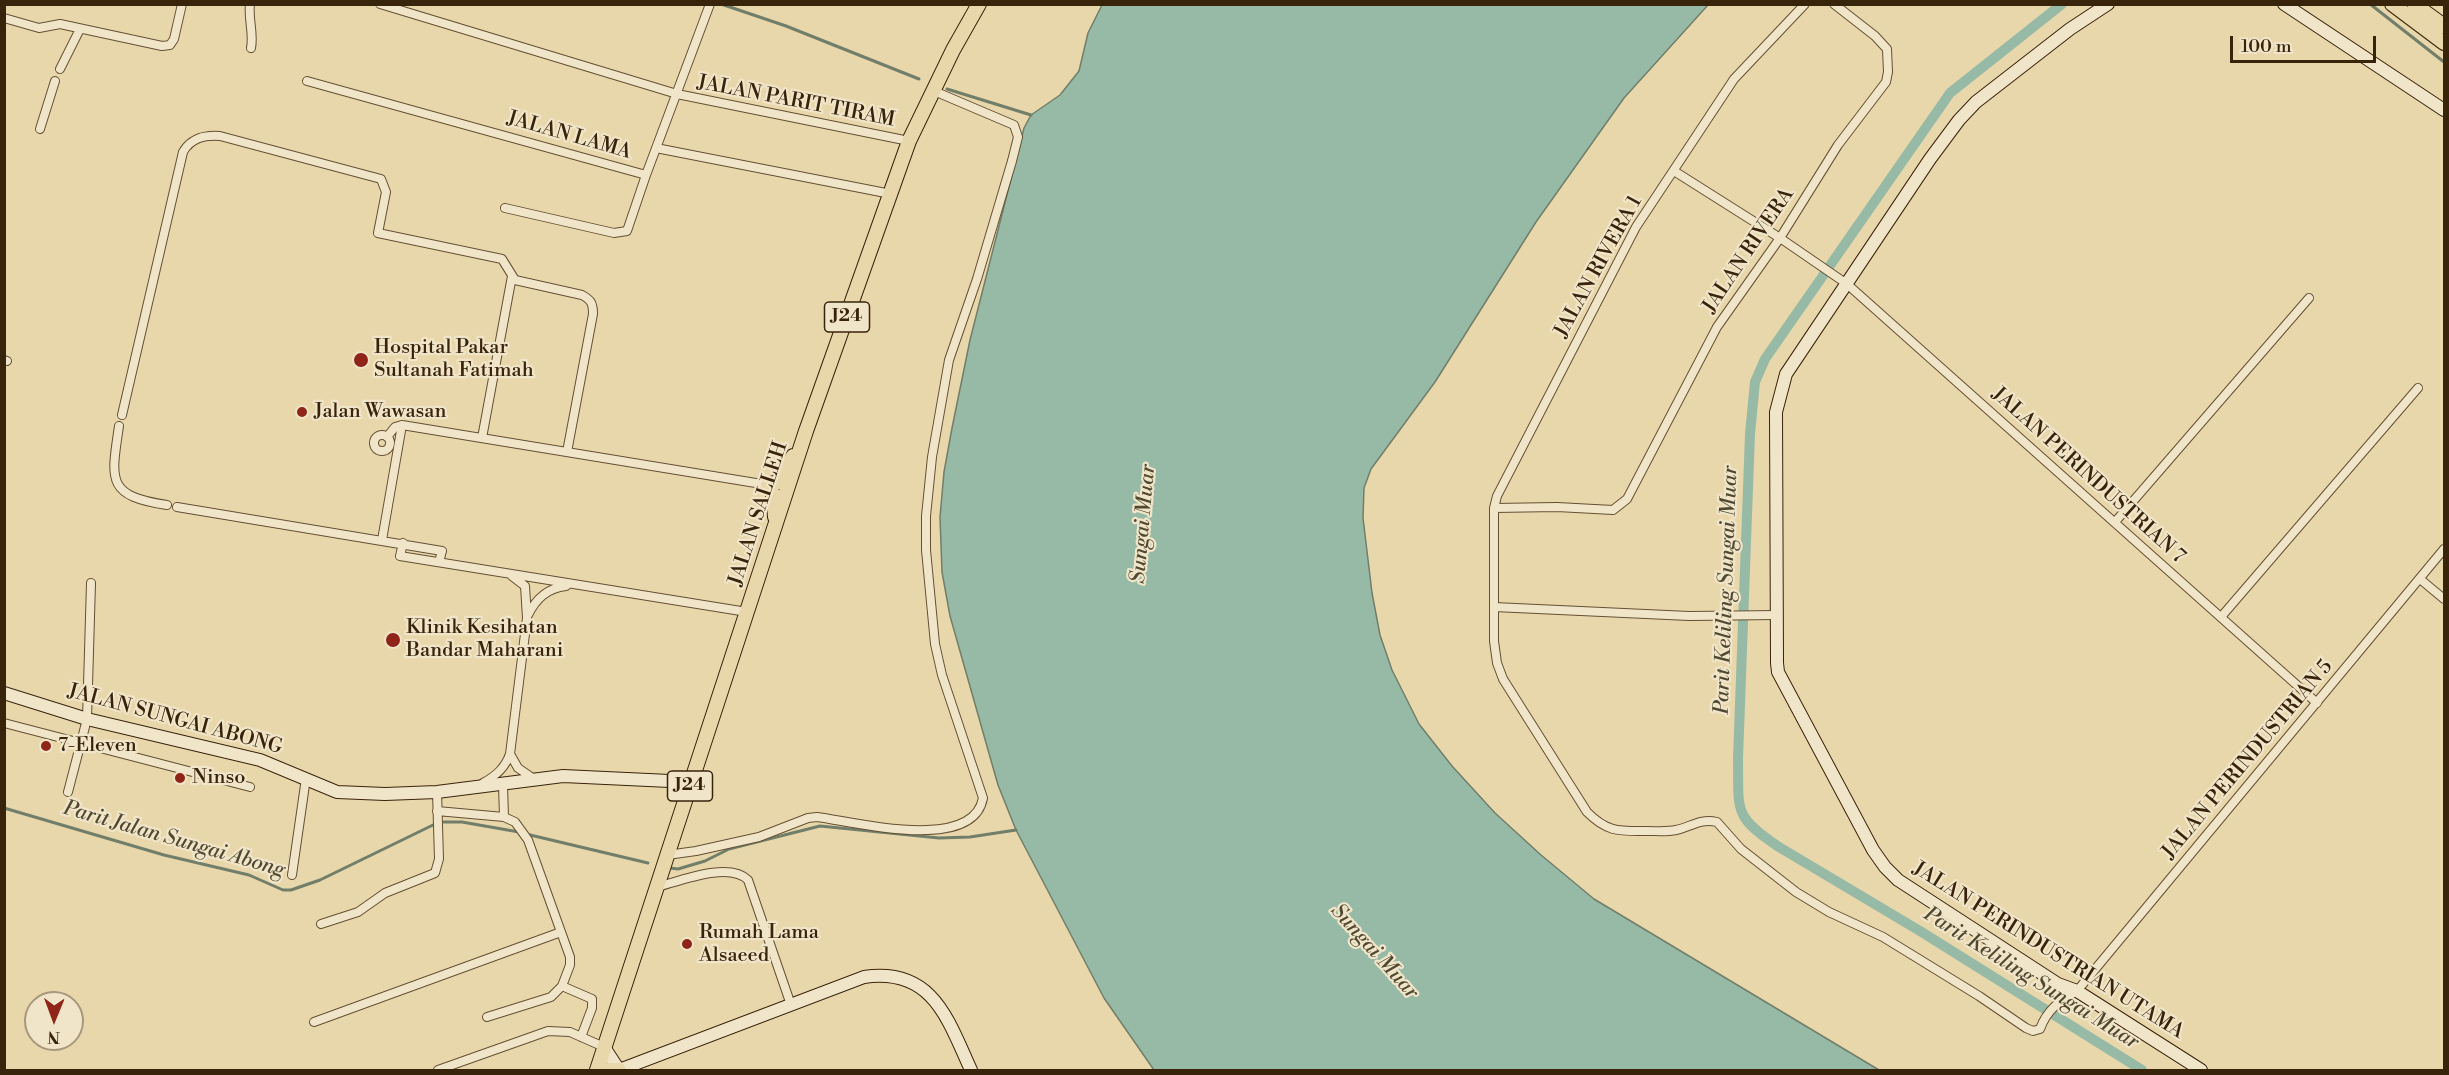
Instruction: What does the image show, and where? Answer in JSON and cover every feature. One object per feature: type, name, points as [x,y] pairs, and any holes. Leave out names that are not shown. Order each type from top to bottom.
[{"type":"main road","name":"JALAN SALLEH","points":[[604,1047],[803,441],[909,141],[953,50],[979,4]]},
{"type":"main road","points":[[2392,4],[2445,43]]},
{"type":"main road","points":[[2414,4],[2445,26]]},
{"type":"main road","points":[[776,525],[773,495],[768,485],[777,482],[803,441]]},
{"type":"main road","name":"J24","points":[[597,1071],[604,1047]]},
{"type":"street","points":[[4,18],[39,28],[60,24],[162,46],[170,45],[174,39],[182,4]]},
{"type":"street","points":[[250,4],[249,18],[253,39],[251,48]]},
{"type":"street","name":"JALAN PARIT TIRAM","points":[[380,4],[677,94],[909,141]]},
{"type":"street","name":"JALAN LAMA","points":[[307,81],[646,175],[710,4]]},
{"type":"street","name":"JALAN RIVERA 1","points":[[1494,508],[1497,496],[1636,227],[1734,79],[1805,4]]},
{"type":"street","name":"JALAN RIVERA","points":[[1494,508],[1557,507],[1613,510],[1627,499],[1717,327],[1780,238],[1838,145],[1886,82],[1887,49],[1875,36],[1834,4]]},
{"type":"street","name":"JALAN PERINDUSTRIAN UTAMA","points":[[2108,4],[2070,29],[1976,102],[1959,120],[1930,159],[1786,374],[1776,412],[1778,672],[1863,831],[1885,867],[1898,880],[2048,978],[2077,991],[2200,1071]]},
{"type":"street","points":[[2284,4],[2445,110]]},
{"type":"street","points":[[60,69],[80,29]]},
{"type":"street","points":[[40,129],[55,81]]},
{"type":"street","points":[[667,855],[759,837],[808,818],[818,817],[916,831],[951,828],[966,823],[981,810],[983,798],[942,675],[935,644],[926,550],[926,516],[932,457],[949,360],[977,279],[1012,161],[1018,132],[1014,125],[934,91]]},
{"type":"street","points":[[122,415],[183,152],[201,137],[220,136],[381,179],[386,192],[378,233],[502,259],[510,269],[512,276],[482,438]]},
{"type":"street","points":[[656,148],[891,194]]},
{"type":"street","name":"JALAN PERINDUSTRIAN 7","points":[[1674,171],[1780,238],[1847,284],[2317,702]]},
{"type":"street","points":[[505,208],[622,233],[627,231],[646,175]]},
{"type":"street","points":[[512,276],[519,282],[582,295],[593,304],[567,452]]},
{"type":"street","points":[[2115,522],[2309,298]]},
{"type":"street","points":[[2221,617],[2418,388]]},
{"type":"street","points":[[382,540],[394,447],[402,425]]},
{"type":"street","points":[[387,437],[395,427],[402,425],[768,485]]},
{"type":"street","points":[[119,426],[114,463],[118,485],[129,496],[167,505]]},
{"type":"street","points":[[387,437],[377,437],[375,444],[381,451],[394,447]]},
{"type":"street","points":[[387,437],[394,447]]},
{"type":"street","points":[[177,507],[442,551],[440,562]]},
{"type":"street","points":[[1494,508],[1494,607],[1689,616],[1777,615]]},
{"type":"street","points":[[402,543],[400,556],[747,612]]},
{"type":"street","name":"JALAN PERINDUSTRIAN 5","points":[[1494,607],[1495,652],[1503,679],[1587,812],[1598,823],[1622,831],[1673,831],[1699,821],[1717,822],[1741,849],[1796,892],[1829,912],[1883,937],[1979,996],[2026,1029],[2033,1031],[2040,1029],[2045,1016],[2054,1006],[2077,991],[2445,549]]},
{"type":"street","points":[[473,788],[494,777],[502,769],[510,754],[527,618],[525,586],[507,573]]},
{"type":"street","points":[[2420,579],[2445,599]]},
{"type":"street","points":[[68,792],[87,719],[91,583]]},
{"type":"street","points":[[527,618],[534,602],[542,595],[562,586],[578,586]]},
{"type":"street","name":"JALAN SUNGAI ABONG","points":[[4,693],[87,719],[260,760],[337,792],[358,794],[437,792],[577,776],[691,782]]},
{"type":"street","points":[[4,723],[250,787]]},
{"type":"street","points":[[510,754],[523,773],[537,781]]},
{"type":"street","points":[[292,875],[306,778]]},
{"type":"street","points":[[503,785],[504,817]]},
{"type":"street","points":[[321,924],[358,912],[385,893],[435,873],[439,859],[437,792]]},
{"type":"street","points":[[437,811],[504,817],[520,827],[528,840],[570,961],[562,986],[551,997],[487,1017]]},
{"type":"street","points":[[657,887],[722,871],[742,875],[748,880],[791,1005]]},
{"type":"street","points":[[314,1022],[561,932]]},
{"type":"street","points":[[438,1071],[548,1031],[559,1030],[604,1047],[615,1070],[864,977],[879,975],[903,978],[926,990],[936,1000],[946,1016],[971,1071]]},
{"type":"street","points":[[562,986],[592,999],[592,1008],[581,1037]]},
{"type":"water","name":"Sungai Muar","points":[[1102,5],[1708,5],[1624,98],[1536,222],[1435,382],[1371,469],[1364,488],[1363,518],[1372,593],[1380,635],[1392,670],[1419,724],[1452,766],[1495,813],[1594,899],[1879,1070],[1154,1070],[1104,998],[1016,830],[998,785],[950,616],[942,572],[940,517],[944,472],[952,428],[970,340],[1024,128],[1031,115],[1060,95],[1079,71],[1088,33]]},
{"type":"waterway","points":[[721,4],[786,26],[919,79]]},
{"type":"waterway","name":"Parit Keliling Sungai Muar","points":[[2062,4],[1950,93],[1765,359],[1755,382],[1750,434],[1738,789],[1741,810],[1746,819],[1779,847],[1920,931],[2142,1070]]},
{"type":"waterway","points":[[2370,4],[2444,62]]},
{"type":"waterway","points":[[947,89],[1031,115]]},
{"type":"waterway","name":"Parit Jalan Sungai Abong","points":[[4,808],[164,855],[249,875],[283,890],[291,890],[320,880],[433,825]]},
{"type":"waterway","name":"Parit Jalan Sungai Abong","points":[[444,822],[462,822],[519,832]]},
{"type":"waterway","points":[[670,868],[678,869],[705,861],[729,849],[820,826],[939,838],[970,837],[1016,830]]},
{"type":"waterway","name":"Parit Jalan Sungai Abong","points":[[526,834],[648,863]]},
{"type":"place","name":"Hospital Pakar Sultanah Fatimah","points":[[361,360]]},
{"type":"place","name":"Jalan Wawasan","points":[[302,412]]},
{"type":"place","name":"Klinik Kesihatan Bandar Maharani","points":[[393,640]]},
{"type":"place","name":"7-Eleven","points":[[46,746]]},
{"type":"place","name":"Ninso","points":[[180,778]]},
{"type":"place","name":"Rumah Lama Alsaeed","points":[[687,944]]}]
